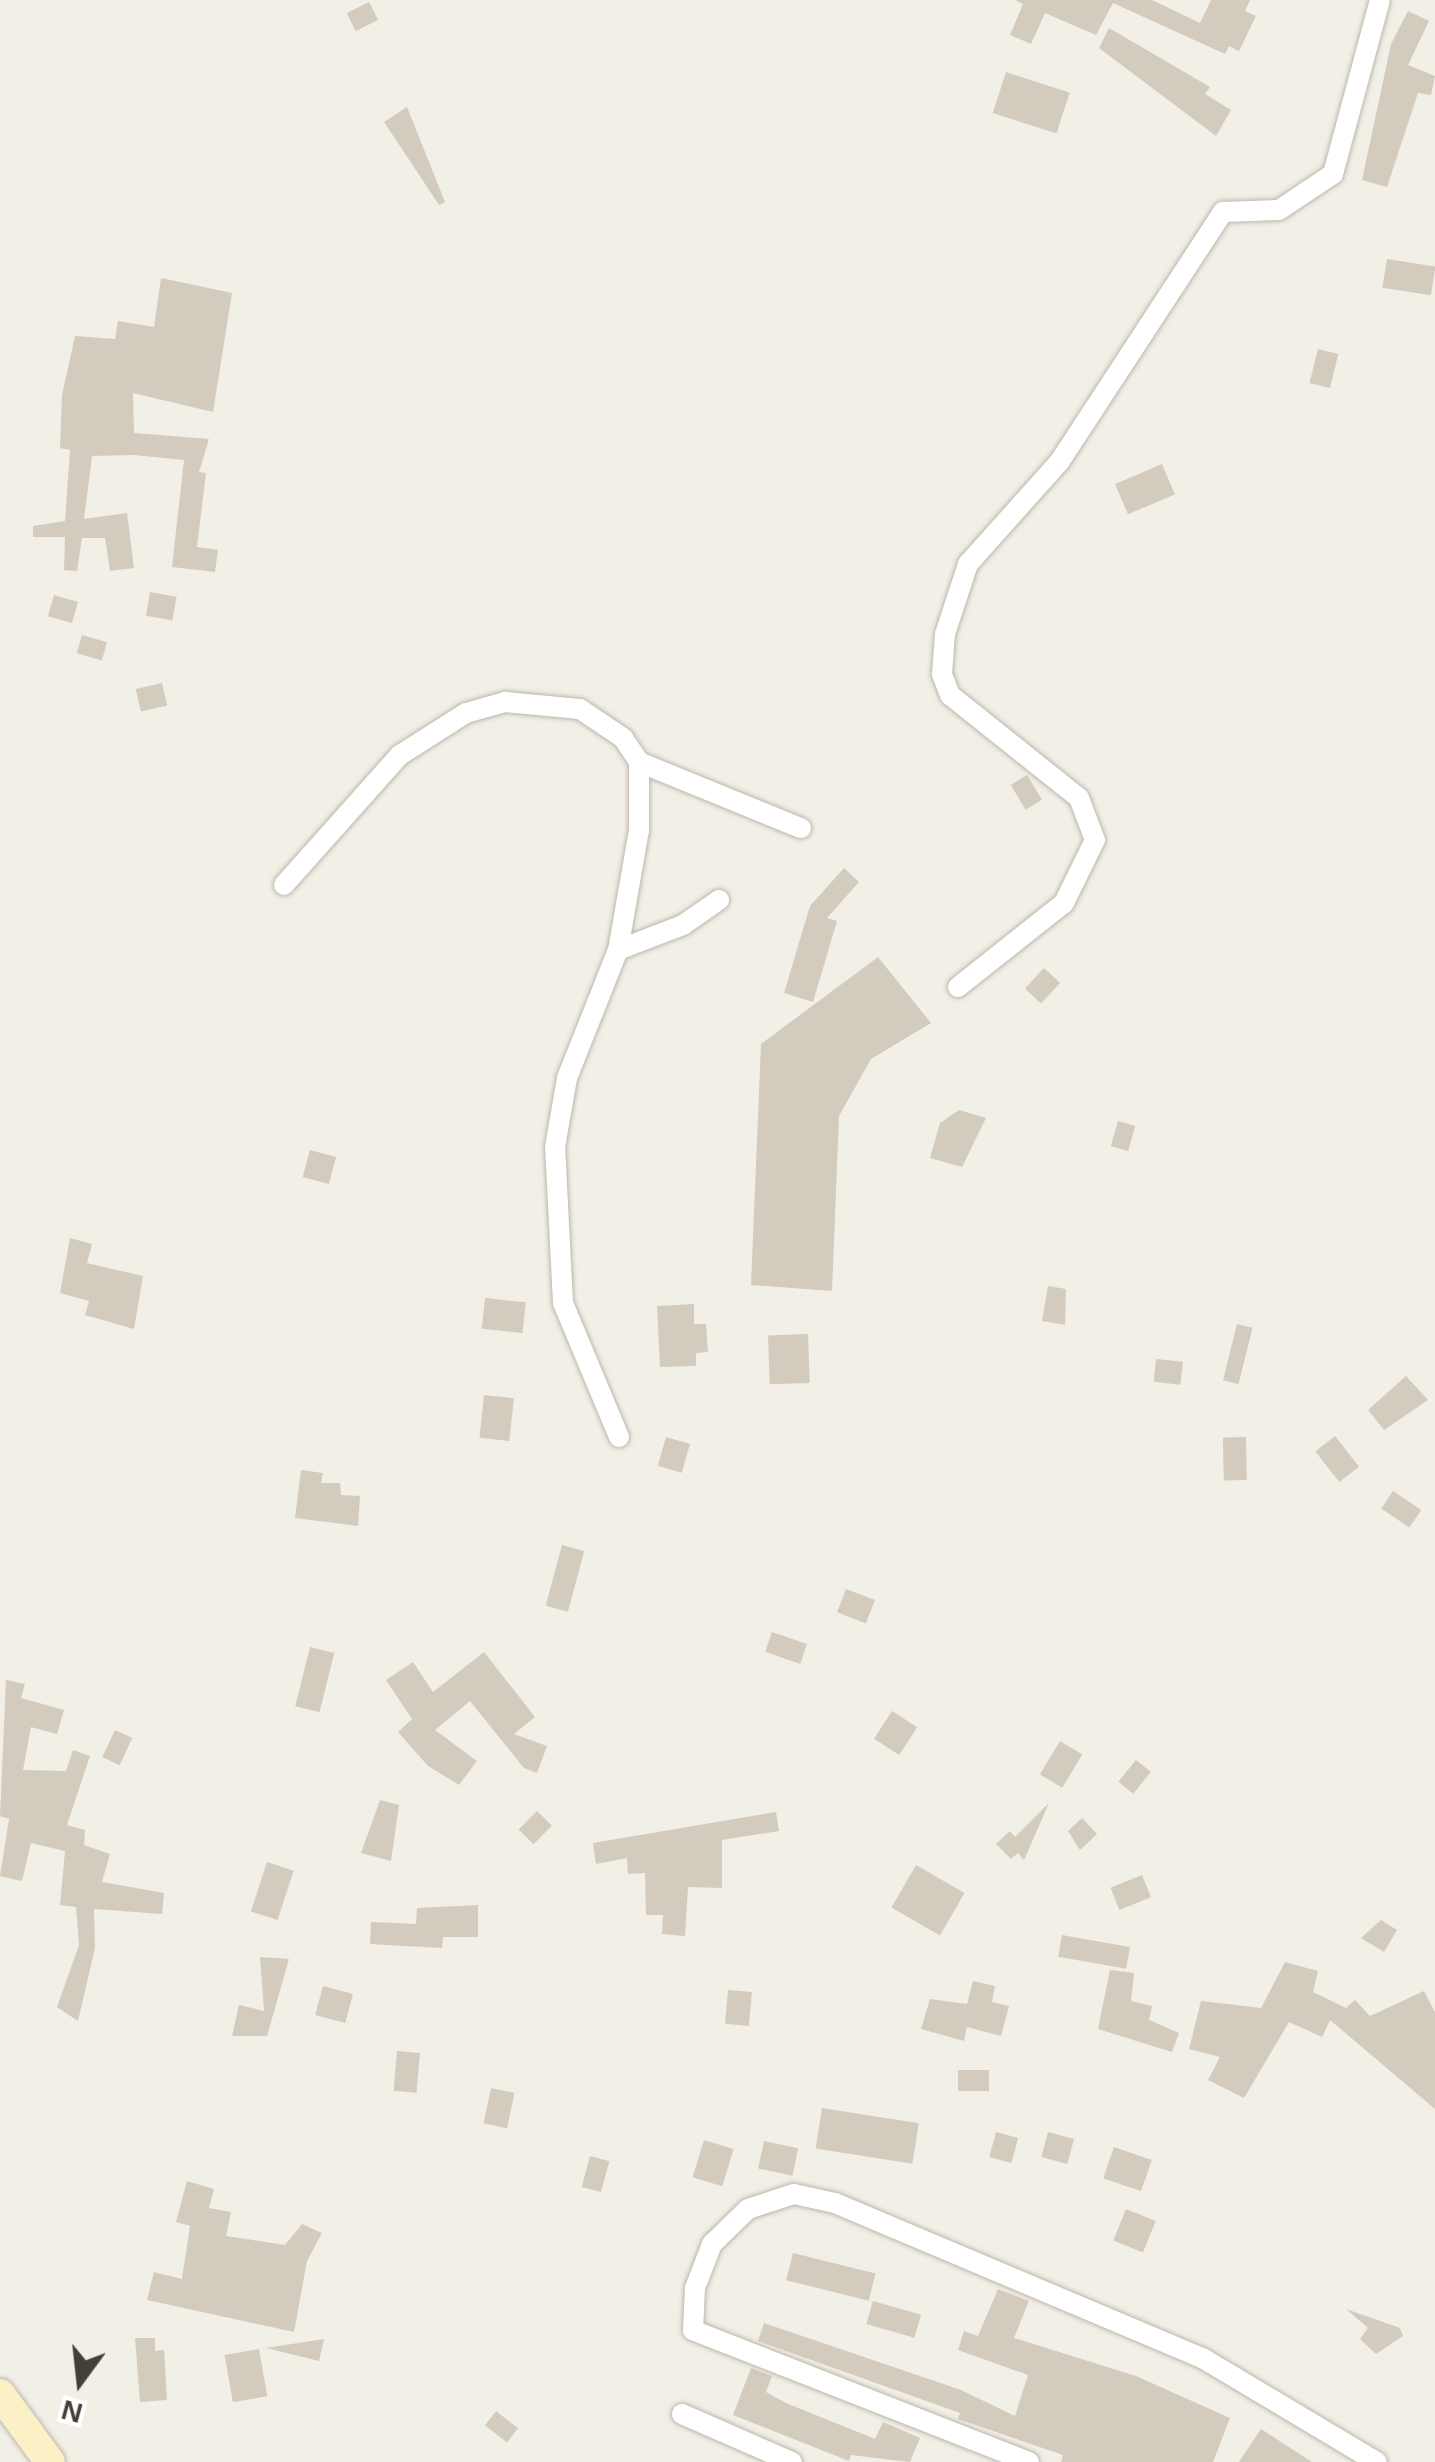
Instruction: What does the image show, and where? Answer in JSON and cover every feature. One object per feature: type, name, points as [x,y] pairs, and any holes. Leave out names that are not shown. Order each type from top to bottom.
[{"type":"street","points":[[958,987],[1064,902],[1095,840],[1078,798],[950,695],[942,674],[945,634],[968,564],[1060,461],[1223,212],[1279,210],[1333,174],[1380,0]]},
{"type":"street","points":[[284,884],[400,755],[466,713],[505,702],[580,709],[623,738],[640,762],[801,828]]},
{"type":"street","points":[[619,1438],[563,1303],[555,1147],[567,1078],[618,950],[639,830],[640,762]]},
{"type":"street","points":[[618,950],[683,925],[719,900]]},
{"type":"street","points":[[1029,2462],[694,2330],[696,2288],[712,2244],[748,2208],[794,2194],[834,2203],[1204,2359],[1377,2462]]},
{"type":"street","points":[[0,2394],[50,2462]]},
{"type":"street","points":[[682,2414],[792,2462]]},
{"type":"building","points":[[1015,0],[1152,0],[1200,23],[1211,0],[1250,0],[1245,11],[1256,16],[1239,51],[1229,46],[1225,54],[1113,3],[1096,35],[1045,13],[1031,44],[1010,35],[1023,4]]},
{"type":"building","points":[[369,2],[378,20],[356,31],[347,13]]},
{"type":"building","points":[[1408,11],[1429,21],[1408,65],[1435,76],[1431,95],[1418,93],[1387,187],[1362,180],[1391,44]]},
{"type":"building","points":[[1109,28],[1210,87],[1205,94],[1231,110],[1216,136],[1099,48]]},
{"type":"building","points":[[1006,72],[1070,93],[1056,134],[993,113]]},
{"type":"building","points":[[407,107],[445,202],[439,205],[384,122]]},
{"type":"building","points":[[1387,259],[1435,267],[1431,295],[1382,288]]},
{"type":"building","points":[[161,278],[232,293],[213,412],[133,393],[134,433],[209,439],[199,472],[206,473],[197,547],[218,550],[215,572],[172,567],[184,460],[134,455],[92,456],[84,519],[127,513],[134,568],[110,571],[105,538],[82,538],[77,571],[64,570],[65,537],[33,537],[33,526],[65,521],[70,450],[60,448],[62,395],[75,336],[115,339],[118,321],[154,327]]},
{"type":"building","points":[[1318,349],[1338,354],[1330,388],[1310,383]]},
{"type":"building","points":[[1162,464],[1175,494],[1128,514],[1115,484]]},
{"type":"building","points":[[150,592],[177,597],[172,620],[146,616]]},
{"type":"building","points":[[54,595],[78,602],[72,623],[48,616]]},
{"type":"building","points":[[82,635],[107,642],[102,660],[77,653]]},
{"type":"building","points":[[162,683],[167,705],[141,711],[136,689]]},
{"type":"building","points":[[1027,775],[1042,800],[1026,810],[1011,785]]},
{"type":"building","points":[[844,868],[859,882],[827,918],[837,921],[813,1002],[784,993],[810,906]]},
{"type":"building","points":[[878,957],[931,1023],[871,1059],[839,1116],[832,1291],[751,1285],[761,1044]]},
{"type":"building","points":[[1044,968],[1060,983],[1041,1003],[1025,988]]},
{"type":"building","points":[[959,1110],[986,1118],[962,1167],[930,1158],[940,1123]]},
{"type":"building","points":[[1118,1121],[1135,1126],[1128,1151],[1111,1146]]},
{"type":"building","points":[[310,1150],[336,1157],[329,1184],[303,1177]]},
{"type":"building","points":[[70,1238],[92,1244],[87,1263],[143,1276],[134,1329],[85,1315],[89,1301],[60,1293]]},
{"type":"building","points":[[1048,1286],[1066,1289],[1065,1325],[1042,1321]]},
{"type":"building","points":[[485,1298],[526,1302],[523,1333],[482,1329]]},
{"type":"building","points":[[694,1304],[694,1324],[706,1324],[708,1352],[696,1353],[696,1366],[660,1367],[657,1306]]},
{"type":"building","points":[[1237,1324],[1253,1328],[1238,1384],[1223,1380]]},
{"type":"building","points":[[808,1334],[810,1383],[770,1384],[768,1335]]},
{"type":"building","points":[[1156,1359],[1183,1362],[1180,1385],[1154,1382]]},
{"type":"building","points":[[1406,1376],[1428,1400],[1384,1430],[1368,1410]]},
{"type":"building","points":[[484,1395],[514,1398],[509,1441],[480,1438]]},
{"type":"building","points":[[1335,1436],[1359,1467],[1339,1482],[1315,1451]]},
{"type":"building","points":[[666,1437],[690,1444],[682,1473],[658,1466]]},
{"type":"building","points":[[1223,1437],[1246,1437],[1247,1480],[1224,1480]]},
{"type":"building","points":[[301,1470],[323,1473],[321,1483],[340,1483],[341,1495],[360,1496],[358,1526],[295,1518]]},
{"type":"building","points":[[1393,1491],[1421,1510],[1409,1527],[1381,1508]]},
{"type":"building","points":[[562,1545],[584,1551],[568,1612],[546,1606]]},
{"type":"building","points":[[846,1589],[875,1600],[866,1623],[837,1612]]},
{"type":"building","points":[[772,1632],[807,1644],[800,1664],[765,1652]]},
{"type":"building","points":[[310,1647],[334,1653],[320,1712],[295,1706]]},
{"type":"building","points":[[484,1652],[535,1717],[514,1734],[547,1746],[537,1773],[524,1768],[470,1701],[435,1730],[477,1761],[459,1785],[428,1766],[398,1732],[412,1719],[386,1680],[413,1662],[433,1692]]},
{"type":"building","points":[[6,1680],[25,1684],[21,1698],[64,1710],[57,1734],[31,1727],[23,1770],[66,1771],[73,1750],[90,1756],[67,1825],[85,1830],[84,1845],[110,1854],[102,1882],[164,1893],[162,1914],[94,1909],[95,1948],[78,2021],[57,2007],[79,1945],[76,1907],[60,1905],[65,1851],[31,1843],[22,1881],[0,1876],[9,1819],[0,1816]]},
{"type":"building","points":[[892,1711],[917,1727],[899,1755],[874,1739]]},
{"type":"building","points":[[115,1730],[132,1738],[120,1765],[102,1757]]},
{"type":"building","points":[[1060,1741],[1082,1754],[1062,1788],[1040,1774]]},
{"type":"building","points":[[1136,1760],[1151,1772],[1133,1794],[1118,1782]]},
{"type":"building","points":[[380,1800],[399,1805],[391,1861],[361,1853]]},
{"type":"building","points":[[1049,1803],[1024,1860],[1018,1853],[1011,1859],[996,1844],[1010,1831],[1015,1837]]},
{"type":"building","points":[[537,1811],[552,1826],[533,1844],[519,1829]]},
{"type":"building","points":[[776,1812],[779,1831],[722,1840],[722,1888],[688,1887],[685,1936],[662,1934],[663,1915],[646,1915],[645,1873],[628,1874],[627,1858],[596,1864],[593,1843]]},
{"type":"building","points":[[1082,1818],[1097,1834],[1080,1850],[1068,1831]]},
{"type":"building","points":[[267,1862],[294,1871],[278,1920],[251,1911]]},
{"type":"building","points":[[916,1865],[964,1893],[940,1935],[892,1907]]},
{"type":"building","points":[[1142,1875],[1151,1897],[1119,1910],[1110,1888]]},
{"type":"building","points":[[478,1905],[478,1937],[443,1937],[442,1948],[370,1944],[371,1922],[416,1924],[417,1908]]},
{"type":"building","points":[[1381,1920],[1397,1930],[1384,1952],[1361,1938]]},
{"type":"building","points":[[1062,1935],[1130,1947],[1126,1969],[1058,1957]]},
{"type":"building","points":[[260,1957],[289,1959],[267,2036],[232,2036],[239,2005],[264,2011]]},
{"type":"building","points":[[1285,1962],[1318,1971],[1313,1992],[1346,2008],[1355,2000],[1370,2016],[1424,1991],[1435,2012],[1435,2109],[1330,2020],[1322,2037],[1289,2022],[1244,2098],[1208,2080],[1220,2057],[1189,2049],[1201,2001],[1261,2008]]},
{"type":"building","points":[[1110,1970],[1134,1973],[1131,2001],[1152,2006],[1149,2020],[1179,2033],[1172,2052],[1098,2029]]},
{"type":"building","points":[[973,1981],[995,1986],[992,2002],[1009,2006],[1001,2036],[967,2027],[964,2041],[921,2029],[930,1999],[967,2004]]},
{"type":"building","points":[[323,1986],[353,1994],[345,2023],[315,2015]]},
{"type":"building","points":[[728,1990],[752,1992],[749,2026],[725,2024]]},
{"type":"building","points":[[397,2051],[420,2053],[416,2093],[394,2091]]},
{"type":"building","points":[[958,2070],[989,2070],[989,2091],[958,2091]]},
{"type":"building","points":[[491,2088],[514,2093],[507,2128],[484,2123]]},
{"type":"building","points":[[822,2108],[919,2123],[912,2164],[816,2148]]},
{"type":"building","points":[[996,2132],[1018,2138],[1011,2163],[989,2157]]},
{"type":"building","points":[[1048,2132],[1074,2139],[1067,2164],[1041,2157]]},
{"type":"building","points":[[704,2140],[734,2149],[722,2186],[693,2177]]},
{"type":"building","points":[[764,2141],[798,2148],[792,2176],[758,2168]]},
{"type":"building","points":[[1114,2147],[1152,2160],[1141,2191],[1103,2178]]},
{"type":"building","points":[[590,2156],[609,2161],[601,2192],[582,2187]]},
{"type":"building","points":[[187,2181],[214,2189],[209,2208],[231,2212],[226,2236],[285,2245],[302,2224],[322,2233],[307,2261],[294,2332],[147,2300],[154,2272],[182,2279],[190,2226],[176,2222]]},
{"type":"building","points":[[1126,2209],[1156,2221],[1143,2253],[1113,2241]]},
{"type":"building","points":[[793,2253],[875,2274],[869,2301],[786,2280]]},
{"type":"building","points":[[998,2289],[1029,2301],[1014,2338],[1136,2376],[1230,2418],[1213,2462],[1061,2462],[1063,2455],[958,2419],[960,2413],[758,2341],[764,2323],[961,2390],[1015,2416],[1028,2375],[958,2350],[964,2331],[978,2336]]},
{"type":"building","points":[[873,2301],[921,2315],[914,2338],[866,2324]]},
{"type":"building","points":[[1346,2309],[1400,2328],[1403,2336],[1376,2354],[1360,2339],[1368,2328]]},
{"type":"building","points":[[135,2338],[155,2338],[155,2351],[164,2350],[167,2400],[140,2402]]},
{"type":"building","points":[[324,2339],[319,2361],[266,2348]]},
{"type":"building","points":[[259,2349],[267,2396],[233,2402],[225,2355]]},
{"type":"building","points":[[751,2368],[772,2376],[766,2392],[786,2403],[875,2439],[883,2422],[920,2438],[910,2462],[851,2455],[849,2461],[733,2415]]},
{"type":"building","points":[[496,2411],[518,2428],[507,2442],[485,2425]]},
{"type":"building","points":[[1261,2429],[1312,2462],[1239,2462]]}]
